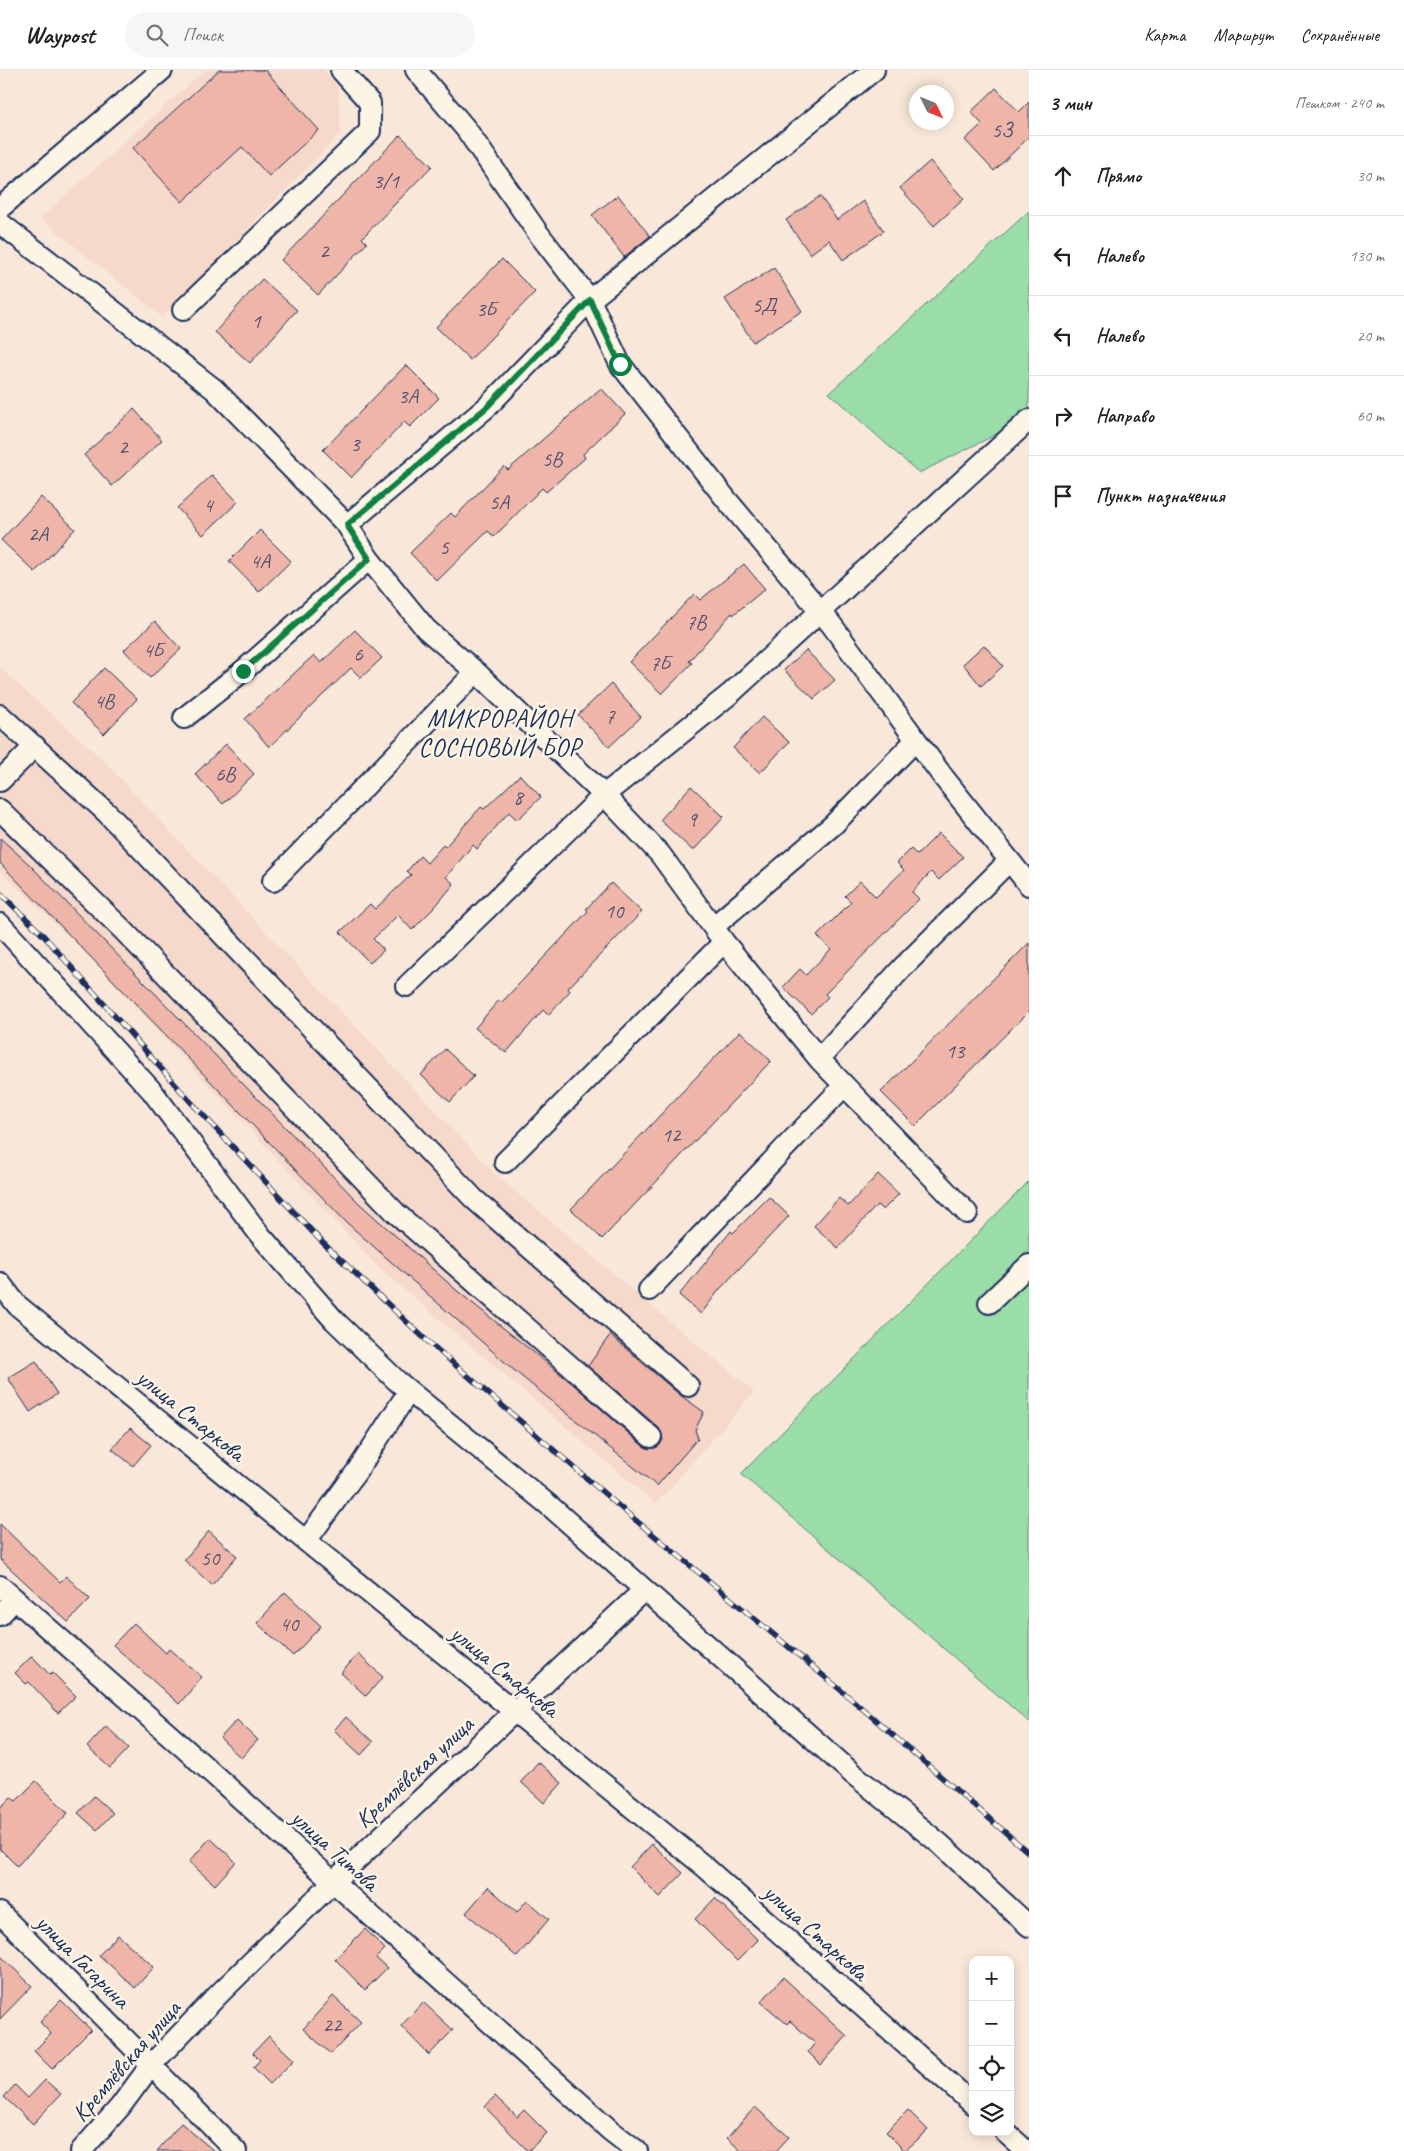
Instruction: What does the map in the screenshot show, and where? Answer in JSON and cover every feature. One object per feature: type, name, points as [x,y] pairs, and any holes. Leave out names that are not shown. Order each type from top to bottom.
[{"type":"street","points":[[0,208],[162,70]]},
{"type":"street","points":[[183,310],[370,131],[370,103],[341,70]]},
{"type":"street","points":[[416,70],[466,129],[538,233],[590,300],[626,371],[720,492],[819,610],[916,740],[1029,885]]},
{"type":"street","points":[[347,525],[487,407],[590,300],[874,70]]},
{"type":"street","points":[[0,222],[214,389],[347,525],[369,559],[426,629],[476,672],[604,794],[660,854],[718,935],[819,1059],[843,1087],[967,1213]]},
{"type":"street","points":[[407,986],[604,794],[730,694],[819,610],[1029,420]]},
{"type":"street","points":[[184,718],[243,671],[369,559]]},
{"type":"street","points":[[273,881],[476,672]]},
{"type":"street","points":[[0,716],[108,813],[474,1199],[688,1386]]},
{"type":"street","points":[[505,1162],[718,935],[834,825],[916,740]]},
{"type":"street","points":[[0,781],[35,746]]},
{"type":"street","points":[[0,810],[123,930],[396,1212],[651,1437]]},
{"type":"street","points":[[819,1059],[903,967],[1011,864]]},
{"type":"street","points":[[0,924],[152,1091],[260,1235],[334,1320],[409,1391],[551,1506],[853,1774],[939,1843],[1029,1926]]},
{"type":"street","points":[[648,1290],[843,1087]]},
{"type":"street","points":[[989,1303],[1029,1265]]},
{"type":"street","name":"улица Старкова","points":[[0,1283],[17,1305],[705,1867],[969,2100]]},
{"type":"street","points":[[306,1541],[357,1471],[409,1391]]},
{"type":"street","name":"улица Титова","points":[[0,1586],[611,2131],[637,2151]]},
{"type":"street","name":"Кремлёвская улица","points":[[82,2151],[120,2107],[151,2065],[219,1994],[333,1882],[644,1590]]},
{"type":"street","points":[[0,1615],[15,1599]]},
{"type":"street","name":"улица Гагарина","points":[[0,1913],[236,2151]]},
{"type":"street","points":[[1009,2136],[1026,2151]]},
{"type":"shaded area","points":[[205,70],[323,70],[338,86],[341,133],[162,317],[40,218]]},
{"type":"shaded area","points":[[0,668],[99,756],[498,1177],[754,1392],[656,1504],[377,1266],[81,948],[0,871]]},
{"type":"green space","points":[[1029,211],[1029,418],[919,473],[829,393]]},
{"type":"green space","points":[[1029,1181],[1029,1722],[741,1474]]},
{"type":"building","points":[[219,70],[265,70],[319,130],[269,176],[242,147],[182,202],[133,148]]},
{"type":"building","points":[[996,88],[1019,112],[1029,102],[1029,137],[994,171],[965,140],[982,124],[971,112]]},
{"type":"building","points":[[400,135],[432,166],[362,238],[367,243],[318,295],[281,260]]},
{"type":"building","points":[[930,161],[964,199],[934,226],[900,188]]},
{"type":"building","points":[[618,195],[650,236],[624,257],[592,215]]},
{"type":"building","points":[[820,196],[837,220],[863,201],[884,231],[843,260],[829,240],[810,254],[786,220]]},
{"type":"building","points":[[502,259],[535,292],[470,360],[436,327]]},
{"type":"building","points":[[774,268],[802,311],[753,342],[725,299]]},
{"type":"building","points":[[262,279],[297,310],[250,363],[215,332]]},
{"type":"building","points":[[406,365],[439,398],[410,427],[404,422],[351,478],[323,450]]},
{"type":"building","points":[[601,388],[625,414],[583,454],[585,458],[546,492],[542,488],[494,537],[488,531],[437,581],[410,553],[451,513],[455,517],[504,466],[508,470]]},
{"type":"building","points":[[134,409],[162,440],[112,486],[84,455]]},
{"type":"building","points":[[212,475],[238,502],[203,535],[177,508]]},
{"type":"building","points":[[41,497],[75,529],[35,572],[1,540]]},
{"type":"building","points":[[260,530],[291,561],[259,592],[229,561]]},
{"type":"building","points":[[744,564],[765,589],[733,615],[732,613],[689,661],[692,663],[662,694],[629,662],[694,594],[700,600]]},
{"type":"building","points":[[155,621],[181,649],[150,678],[124,650]]},
{"type":"building","points":[[355,630],[382,658],[361,678],[351,668],[269,747],[245,719],[314,655],[321,663]]},
{"type":"building","points":[[984,645],[1003,666],[981,686],[963,664]]},
{"type":"building","points":[[806,650],[835,680],[814,699],[784,670]]},
{"type":"building","points":[[104,668],[137,699],[104,734],[71,703]]},
{"type":"building","points":[[611,684],[641,717],[609,747],[578,715]]},
{"type":"building","points":[[762,717],[789,742],[760,773],[733,748]]},
{"type":"building","points":[[226,744],[254,774],[223,804],[195,774]]},
{"type":"building","points":[[520,775],[541,797],[517,820],[509,812],[477,849],[473,845],[446,877],[454,884],[412,930],[398,915],[373,939],[384,950],[370,963],[340,932],[370,904],[375,909],[411,875],[407,871],[420,856],[427,863],[443,845],[445,847],[481,807],[484,809]]},
{"type":"building","points":[[691,786],[724,817],[693,851],[660,820]]},
{"type":"building","points":[[939,833],[963,857],[939,880],[931,872],[912,892],[919,899],[825,994],[828,997],[811,1014],[783,987],[800,969],[806,975],[831,949],[817,936],[851,902],[845,896],[860,881],[876,897],[904,870],[897,863],[911,849],[917,855]]},
{"type":"building","points":[[0,838],[30,865],[360,1204],[455,1289],[574,1385],[643,1446],[649,1449],[660,1445],[663,1439],[659,1428],[588,1366],[610,1335],[680,1395],[704,1412],[695,1430],[698,1438],[657,1486],[516,1372],[347,1223],[0,863]]},
{"type":"building","points":[[611,883],[642,912],[568,988],[570,991],[548,1015],[543,1010],[506,1053],[475,1028],[499,1000],[501,1003],[588,911],[586,909]]},
{"type":"building","points":[[1029,943],[1029,1011],[915,1126],[881,1092]]},
{"type":"building","points":[[740,1031],[771,1061],[602,1239],[571,1209]]},
{"type":"building","points":[[445,1049],[474,1076],[450,1102],[421,1075]]},
{"type":"building","points":[[878,1174],[899,1194],[883,1210],[877,1205],[838,1248],[814,1226],[839,1198],[848,1206]]},
{"type":"building","points":[[769,1197],[789,1216],[719,1290],[701,1314],[679,1295],[731,1231],[733,1233]]},
{"type":"building","points":[[36,1361],[57,1394],[30,1412],[8,1378]]},
{"type":"building","points":[[130,1428],[151,1445],[133,1466],[112,1449]]},
{"type":"building","points":[[0,1524],[60,1582],[66,1576],[90,1599],[68,1622],[0,1559]]},
{"type":"building","points":[[209,1531],[237,1556],[212,1585],[184,1560]]},
{"type":"building","points":[[285,1592],[321,1626],[293,1656],[257,1623]]},
{"type":"building","points":[[134,1623],[166,1653],[169,1649],[202,1677],[179,1704],[113,1645]]},
{"type":"building","points":[[358,1654],[383,1677],[366,1696],[341,1673]]},
{"type":"building","points":[[32,1656],[50,1675],[53,1673],[76,1696],[58,1713],[29,1682],[26,1684],[15,1673]]},
{"type":"building","points":[[346,1717],[373,1742],[361,1755],[334,1730]]},
{"type":"building","points":[[237,1720],[258,1740],[241,1758],[220,1738]]},
{"type":"building","points":[[106,1726],[129,1748],[110,1768],[87,1747]]},
{"type":"building","points":[[538,1762],[562,1783],[544,1803],[521,1782]]},
{"type":"building","points":[[36,1781],[68,1813],[17,1866],[0,1849],[0,1808],[11,1797],[16,1801]]},
{"type":"building","points":[[94,1796],[113,1813],[97,1830],[78,1813]]},
{"type":"building","points":[[210,1838],[236,1862],[215,1885],[189,1862]]},
{"type":"building","points":[[652,1844],[683,1873],[660,1897],[630,1867]]},
{"type":"building","points":[[488,1887],[517,1912],[527,1900],[549,1919],[517,1957],[466,1913]]},
{"type":"building","points":[[715,1898],[758,1940],[737,1961],[695,1919]]},
{"type":"building","points":[[365,1929],[385,1949],[376,1958],[387,1968],[365,1990],[335,1959]]},
{"type":"building","points":[[118,1935],[154,1967],[135,1988],[99,1955]]},
{"type":"building","points":[[0,1955],[32,1986],[0,2019]]},
{"type":"building","points":[[783,1977],[847,2036],[821,2065],[808,2052],[815,2043],[790,2021],[787,2024],[761,2002]]},
{"type":"building","points":[[333,1996],[361,2022],[331,2054],[303,2029]]},
{"type":"building","points":[[61,2000],[91,2030],[52,2069],[34,2051],[51,2034],[40,2022]]},
{"type":"building","points":[[423,2002],[453,2030],[429,2055],[401,2026]]},
{"type":"building","points":[[269,2036],[294,2060],[270,2084],[253,2067],[260,2060],[253,2053]]},
{"type":"building","points":[[45,2080],[61,2094],[33,2124],[4,2097],[15,2085],[28,2098]]},
{"type":"building","points":[[495,2096],[517,2117],[524,2110],[547,2133],[528,2151],[485,2107]]},
{"type":"building","points":[[755,2107],[789,2137],[776,2151],[741,2151],[727,2138]]},
{"type":"building","points":[[908,2110],[928,2130],[905,2151],[886,2132]]},
{"type":"building","points":[[181,2123],[214,2151],[157,2151]]},
{"type":"railway","points":[[0,893],[43,935],[189,1100],[322,1242],[425,1339],[627,1513],[849,1697],[1029,1853]]},
{"type":"district","name":"МИКРОРАЙОН СОСНОВЫЙ БОР","points":[[500,734]]},
{"type":"route","points":[[243,671],[369,559],[347,525],[487,407],[590,300],[620,364]]}]
